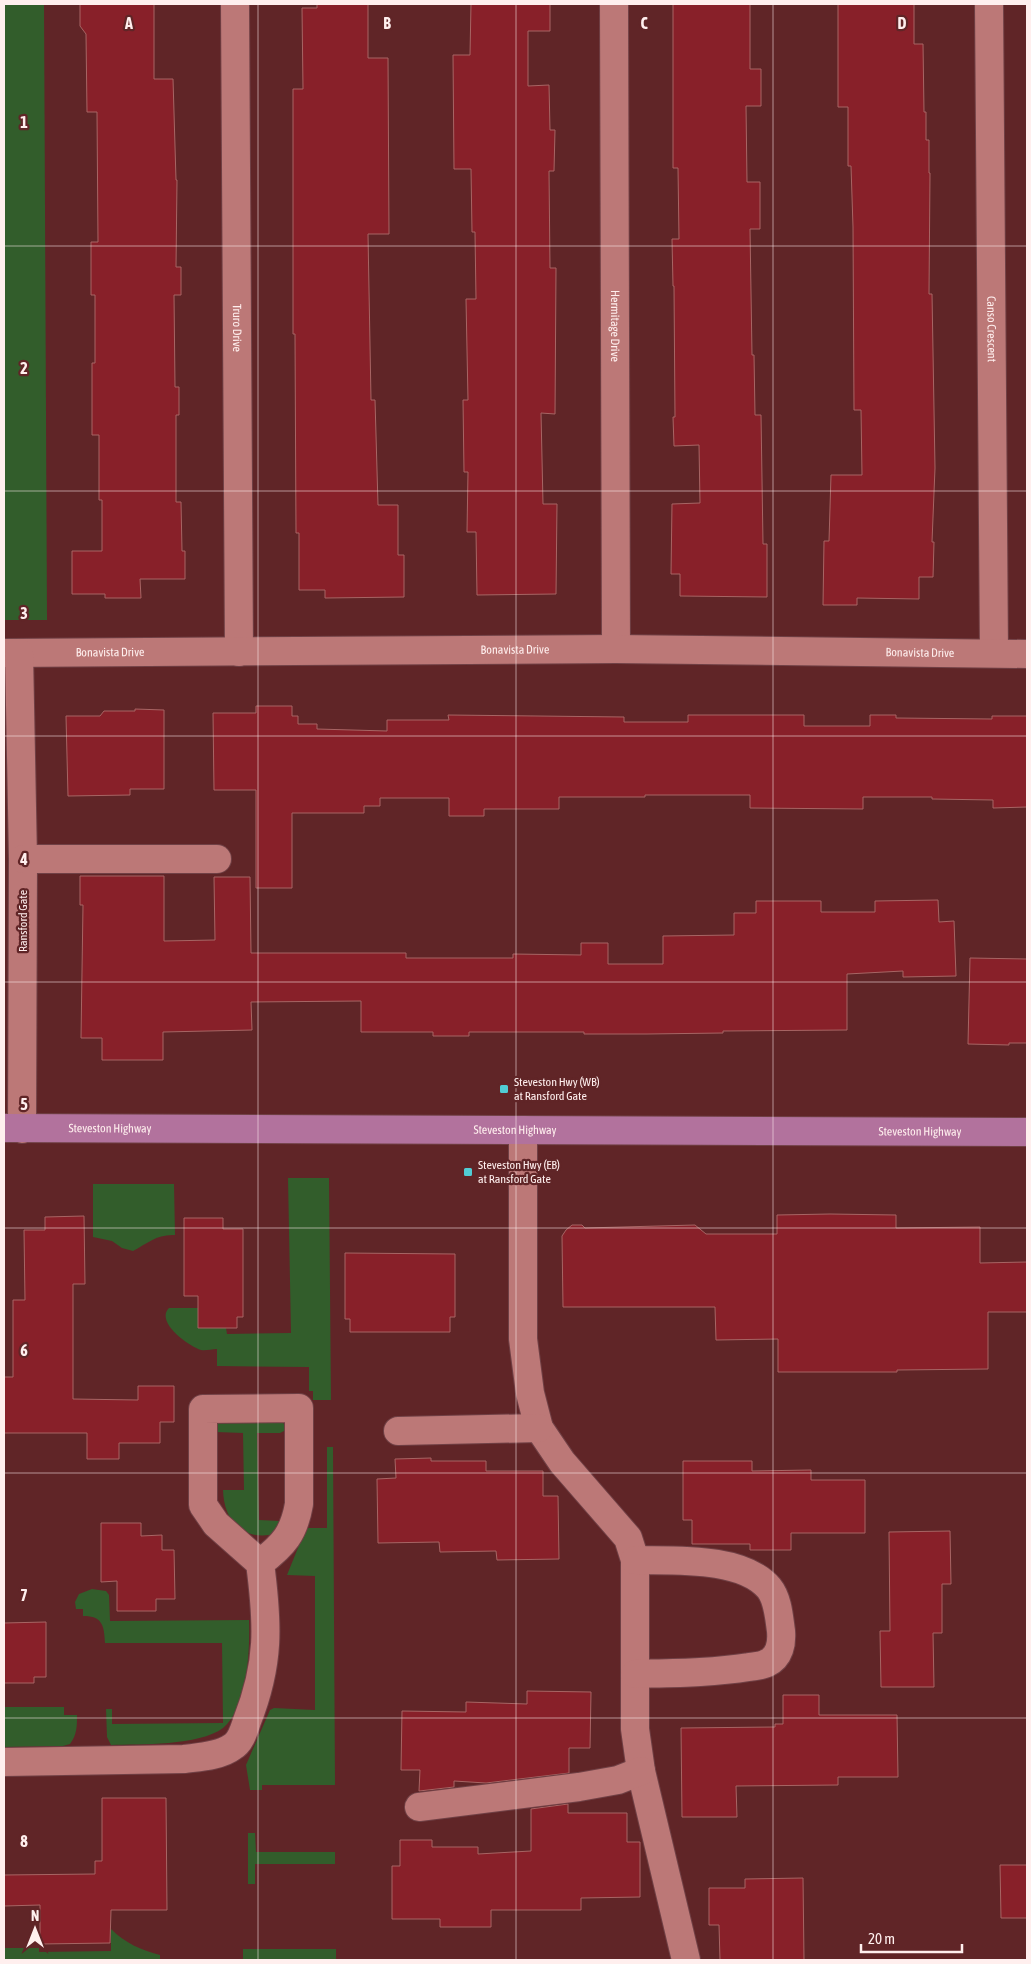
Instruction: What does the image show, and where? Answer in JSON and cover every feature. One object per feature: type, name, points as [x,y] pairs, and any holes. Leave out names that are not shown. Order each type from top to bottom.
[{"type":"main road","name":"Steveston Highway","points":[[13,1128],[1027,1132]]},
{"type":"street","name":"Truro Drive","points":[[235,4],[239,652]]},
{"type":"street","name":"Hermitage Drive","points":[[614,4],[616,649]]},
{"type":"street","name":"Canso Crescent","points":[[989,4],[994,653]]},
{"type":"street","name":"Bonavista Drive","points":[[11,653],[616,649],[1027,654]]},
{"type":"street","name":"Ransford Gate","points":[[11,653],[23,859],[13,1128]]},
{"type":"street","points":[[23,859],[217,859]]},
{"type":"street","points":[[523,1130],[524,1339],[530,1393],[538,1428],[562,1462],[628,1538],[635,1560],[636,1729],[641,1771],[686,1960]]},
{"type":"street","points":[[4,1762],[159,1761],[202,1757],[233,1747],[242,1735],[257,1698],[263,1671],[267,1622],[260,1563],[216,1524],[204,1505],[204,1409],[299,1408],[299,1504],[297,1516],[292,1530],[284,1542],[260,1563]]},
{"type":"street","points":[[398,1431],[538,1428]]},
{"type":"street","points":[[635,1560],[686,1561],[728,1566],[750,1572],[770,1588],[777,1606],[782,1641],[776,1656],[767,1664],[728,1670],[635,1674]]},
{"type":"street","points":[[419,1807],[579,1788],[618,1780],[641,1771]]},
{"type":"green space","points":[[4,4],[44,4],[47,620],[4,620]]},
{"type":"green space","points":[[288,1178],[329,1178],[331,1400],[313,1400],[313,1391],[309,1391],[309,1367],[217,1366],[217,1349],[201,1350],[195,1348],[181,1339],[166,1320],[169,1308],[198,1308],[198,1328],[226,1328],[227,1334],[291,1333]]},
{"type":"green space","points":[[93,1184],[174,1184],[175,1235],[163,1236],[133,1251],[122,1248],[112,1241],[93,1237]]},
{"type":"green space","points":[[282,1421],[285,1426],[284,1431],[280,1433],[257,1433],[259,1520],[280,1521],[275,1534],[254,1535],[237,1527],[231,1520],[224,1501],[223,1490],[244,1490],[243,1433],[216,1432],[216,1422]]},
{"type":"green space","points":[[327,1447],[333,1447],[335,1785],[262,1785],[262,1790],[250,1790],[246,1765],[270,1710],[274,1708],[315,1710],[315,1576],[287,1575],[306,1528],[327,1528]]},
{"type":"green space","points":[[92,1589],[106,1591],[109,1595],[110,1621],[249,1620],[246,1677],[238,1707],[223,1728],[212,1734],[185,1741],[111,1745],[107,1737],[106,1709],[112,1709],[112,1724],[223,1723],[222,1643],[105,1643],[101,1623],[90,1616],[83,1616],[83,1609],[76,1609],[75,1602],[79,1594]]},
{"type":"green space","points":[[4,1707],[64,1707],[64,1715],[77,1715],[77,1727],[74,1737],[70,1744],[63,1746],[4,1747]]},
{"type":"green space","points":[[248,1833],[255,1833],[256,1852],[335,1852],[335,1864],[255,1864],[255,1884],[248,1884]]},
{"type":"green space","points":[[111,1929],[134,1945],[160,1955],[160,1960],[4,1960],[4,1948],[39,1948],[39,1952],[111,1951]]},
{"type":"green space","points":[[243,1949],[336,1949],[336,1960],[243,1960]]},
{"type":"building","points":[[80,4],[154,4],[154,79],[173,79],[177,180],[176,267],[181,267],[181,295],[174,295],[175,387],[179,387],[179,415],[176,415],[176,502],[181,502],[182,551],[185,551],[185,579],[140,579],[141,598],[105,598],[105,594],[72,594],[72,551],[102,551],[102,500],[99,500],[99,435],[92,435],[92,363],[95,363],[95,295],[91,295],[91,242],[98,242],[97,112],[87,112],[86,34],[80,26]]},
{"type":"building","points":[[317,4],[368,4],[368,58],[388,58],[389,234],[368,234],[371,400],[375,400],[378,505],[398,505],[398,555],[404,555],[404,597],[325,598],[325,590],[299,590],[299,533],[296,533],[295,334],[293,334],[293,89],[303,89],[302,8],[317,8]]},
{"type":"building","points":[[471,4],[550,4],[550,31],[528,31],[528,86],[549,85],[550,130],[555,130],[554,171],[549,171],[550,268],[556,268],[555,414],[541,413],[543,504],[557,504],[556,594],[477,595],[476,532],[467,532],[468,472],[464,472],[463,400],[468,400],[466,299],[476,299],[475,232],[472,232],[471,169],[454,169],[453,55],[470,55]]},
{"type":"building","points":[[673,4],[750,4],[750,69],[761,69],[761,106],[746,106],[747,182],[760,182],[760,229],[750,229],[752,355],[754,355],[755,415],[761,415],[763,544],[767,544],[767,597],[680,596],[680,574],[671,574],[672,504],[700,503],[699,445],[674,446],[674,286],[672,239],[679,239],[678,168],[673,168]]},
{"type":"building","points":[[838,4],[914,4],[914,44],[923,44],[924,112],[926,112],[926,140],[929,140],[929,294],[932,294],[935,468],[932,542],[934,542],[933,577],[919,577],[919,599],[857,598],[857,605],[823,605],[824,541],[829,541],[831,475],[862,475],[861,410],[854,410],[853,227],[851,166],[848,166],[848,107],[838,107]]},
{"type":"building","points":[[256,706],[292,706],[292,716],[298,716],[298,724],[317,724],[317,729],[387,731],[387,720],[449,720],[448,715],[624,717],[624,722],[688,722],[688,715],[804,715],[804,726],[870,726],[870,715],[896,715],[896,718],[992,719],[992,716],[1027,716],[1027,807],[993,808],[993,800],[932,799],[932,797],[863,797],[863,809],[750,808],[750,795],[645,795],[645,797],[559,797],[559,809],[484,809],[484,816],[449,816],[449,798],[380,798],[380,806],[364,806],[364,813],[292,813],[292,888],[256,888],[256,790],[214,790],[213,713],[256,713]]},
{"type":"building","points":[[135,709],[164,710],[164,789],[130,789],[130,795],[68,796],[66,716],[100,716],[104,711],[135,711]]},
{"type":"building","points":[[80,876],[164,876],[164,941],[215,940],[214,877],[250,877],[251,953],[406,953],[406,958],[513,958],[513,954],[581,955],[581,943],[608,943],[608,964],[663,964],[663,936],[734,935],[734,913],[756,913],[756,901],[821,901],[821,912],[875,912],[875,901],[938,900],[939,922],[954,921],[956,976],[903,977],[903,971],[847,974],[847,1030],[647,1034],[469,1032],[469,1036],[433,1036],[433,1032],[361,1032],[361,1001],[251,1002],[252,1030],[163,1032],[163,1060],[102,1060],[102,1038],[81,1038],[83,905],[80,905]]},
{"type":"building","points":[[970,958],[1027,959],[1027,1043],[1009,1043],[1009,1045],[968,1044]]},
{"type":"building","points":[[777,1215],[896,1215],[896,1228],[980,1227],[980,1263],[1027,1262],[1027,1312],[988,1312],[988,1369],[897,1370],[897,1372],[778,1372],[778,1339],[716,1340],[715,1307],[563,1307],[562,1236],[572,1225],[582,1225],[585,1228],[695,1225],[706,1234],[777,1234]]},
{"type":"building","points":[[84,1216],[85,1284],[73,1284],[73,1399],[138,1400],[138,1386],[174,1386],[174,1422],[160,1422],[160,1443],[119,1443],[119,1459],[87,1459],[87,1433],[4,1433],[4,1377],[13,1377],[13,1300],[25,1300],[24,1230],[45,1230],[45,1217]]},
{"type":"building","points":[[184,1218],[223,1218],[223,1229],[243,1229],[243,1317],[237,1317],[237,1328],[198,1328],[198,1296],[184,1296]]},
{"type":"building","points":[[345,1253],[455,1254],[455,1317],[450,1317],[450,1332],[350,1332],[350,1319],[345,1319]]},
{"type":"building","points":[[431,1458],[431,1461],[486,1461],[486,1471],[543,1471],[543,1496],[558,1496],[559,1559],[497,1560],[496,1551],[440,1552],[439,1542],[378,1543],[377,1479],[396,1478],[395,1459]]},
{"type":"building","points":[[683,1461],[752,1461],[752,1471],[811,1470],[811,1480],[865,1480],[865,1533],[791,1533],[791,1550],[750,1550],[750,1544],[692,1544],[692,1520],[683,1520]]},
{"type":"building","points":[[101,1523],[141,1523],[141,1536],[162,1535],[162,1550],[174,1550],[175,1599],[156,1599],[156,1611],[117,1611],[117,1581],[101,1582]]},
{"type":"building","points":[[950,1531],[951,1584],[942,1584],[942,1633],[933,1633],[934,1687],[881,1687],[880,1631],[890,1631],[889,1532]]},
{"type":"building","points":[[46,1622],[46,1677],[34,1677],[34,1683],[4,1683],[4,1623]]},
{"type":"building","points":[[527,1691],[591,1692],[590,1748],[569,1748],[569,1773],[486,1783],[454,1781],[454,1787],[419,1791],[420,1770],[401,1770],[402,1711],[466,1712],[466,1702],[527,1704]]},
{"type":"building","points":[[783,1695],[819,1695],[819,1715],[897,1715],[898,1777],[838,1777],[838,1785],[736,1786],[737,1817],[682,1817],[681,1728],[775,1727],[775,1724],[783,1724]]},
{"type":"building","points":[[102,1798],[166,1798],[167,1910],[111,1910],[110,1943],[40,1944],[40,1905],[4,1906],[4,1875],[95,1874],[95,1861],[102,1861]]},
{"type":"building","points":[[568,1804],[568,1813],[627,1813],[627,1842],[640,1842],[640,1897],[581,1898],[581,1910],[491,1910],[491,1927],[440,1927],[440,1919],[392,1919],[392,1866],[400,1866],[400,1840],[432,1840],[432,1847],[478,1847],[478,1854],[531,1851],[531,1809]]},
{"type":"building","points":[[1000,1865],[1027,1865],[1027,1918],[1001,1918]]},
{"type":"building","points":[[803,1878],[804,1960],[720,1960],[719,1925],[709,1925],[709,1888],[745,1888],[745,1879]]},
{"type":"place","name":"Steveston Hwy (WB) at Ransford Gate","points":[[504,1089]]},
{"type":"place","name":"Steveston Hwy (EB) at Ransford Gate","points":[[468,1172]]}]
